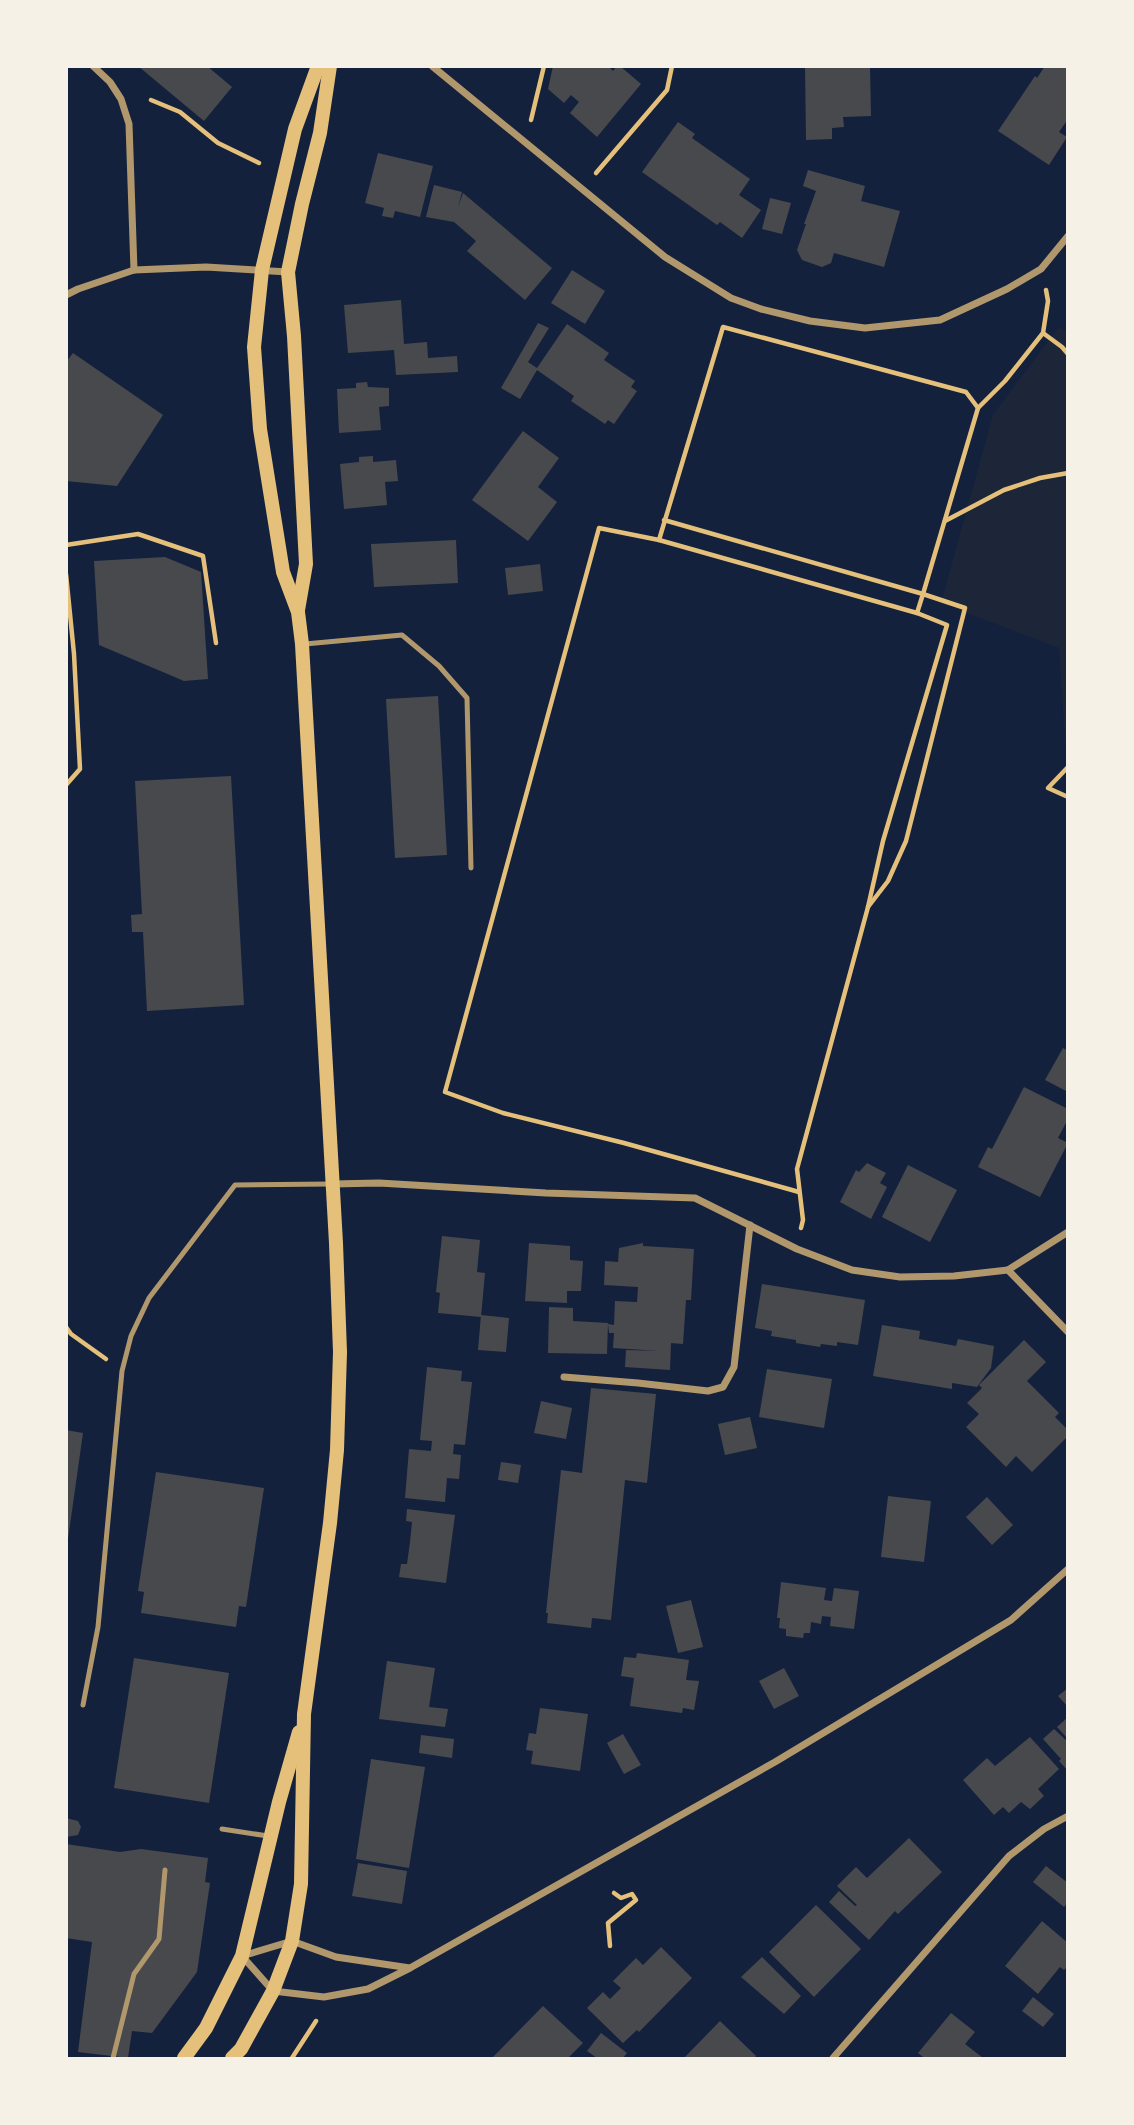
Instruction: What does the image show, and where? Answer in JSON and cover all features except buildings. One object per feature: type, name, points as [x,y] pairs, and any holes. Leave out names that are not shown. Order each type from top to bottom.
[{"type":"main road","points":[[232,2059],[241,2049],[273,1991],[292,1941],[301,1884],[304,1714],[330,1523],[337,1450],[340,1352],[333,1184],[302,644],[298,612],[283,572],[260,429],[254,347],[262,270],[295,129],[318,66]]},
{"type":"main road","points":[[298,612],[306,564],[288,272],[320,133],[330,66]]},
{"type":"main road","points":[[184,2059],[206,2028],[242,1956],[304,1714]]},
{"type":"street","points":[[93,66],[110,82],[121,99],[129,124],[134,270]]},
{"type":"street","points":[[432,66],[665,257],[732,298],[761,309],[810,321],[865,328],[940,320],[1007,289],[1041,269],[1068,236]]},
{"type":"street","points":[[66,295],[134,270],[206,267],[288,272]]},
{"type":"street","points":[[333,1184],[379,1183],[695,1198],[797,1249],[852,1270],[900,1278],[1008,1270],[1068,1232]]},
{"type":"street","points":[[564,1377],[708,1391],[723,1387],[734,1367],[750,1225]]},
{"type":"street","points":[[1008,1270],[1068,1332]]},
{"type":"street","points":[[411,1968],[336,1957],[292,1941],[242,1956],[273,1991],[324,1997],[368,1989],[411,1968],[775,1762],[1011,1620],[1068,1569]]},
{"type":"street","points":[[833,2059],[1009,1856],[1044,1829],[1068,1816]]},
{"type":"lane","points":[[302,644],[402,635],[439,667],[467,698],[471,868]]},
{"type":"lane","points":[[83,1705],[98,1627],[122,1371],[131,1336],[149,1298],[235,1185],[333,1184]]},
{"type":"lane","points":[[222,1829],[271,1837]]},
{"type":"lane","points":[[113,2059],[134,1974],[159,1939],[165,1870]]},
{"type":"path","points":[[526,142],[544,66]]},
{"type":"path","points":[[581,189],[667,90],[671,66]]},
{"type":"path","points":[[151,100],[180,112],[219,143],[259,163]]},
{"type":"path","points":[[917,613],[978,408],[1005,381],[1043,333],[1048,301],[1041,269]]},
{"type":"path","points":[[659,540],[723,327],[966,392],[978,408]]},
{"type":"path","points":[[1043,333],[1068,354]]},
{"type":"path","points":[[944,521],[1004,490],[1068,472]]},
{"type":"path","points":[[664,520],[965,608],[906,841],[888,881],[868,908]]},
{"type":"path","points":[[797,1249],[803,1220],[797,1169],[868,908],[883,841],[947,625],[917,613],[659,540],[599,528],[445,1092],[503,1113],[624,1143],[799,1192]]},
{"type":"path","points":[[66,545],[138,534],[203,556],[216,643]]},
{"type":"path","points":[[66,574],[74,654],[80,769],[66,785]]},
{"type":"path","points":[[1068,767],[1048,788],[1068,797]]},
{"type":"path","points":[[66,1327],[71,1334],[122,1371]]},
{"type":"path","points":[[610,1946],[608,1923],[636,1900],[632,1894],[621,1898],[614,1893]]},
{"type":"path","points":[[292,2059],[316,2021]]},
{"type":"shaded area","points":[[1058,328],[1067,331],[1067,766],[1059,648],[941,603],[993,415]]}]
